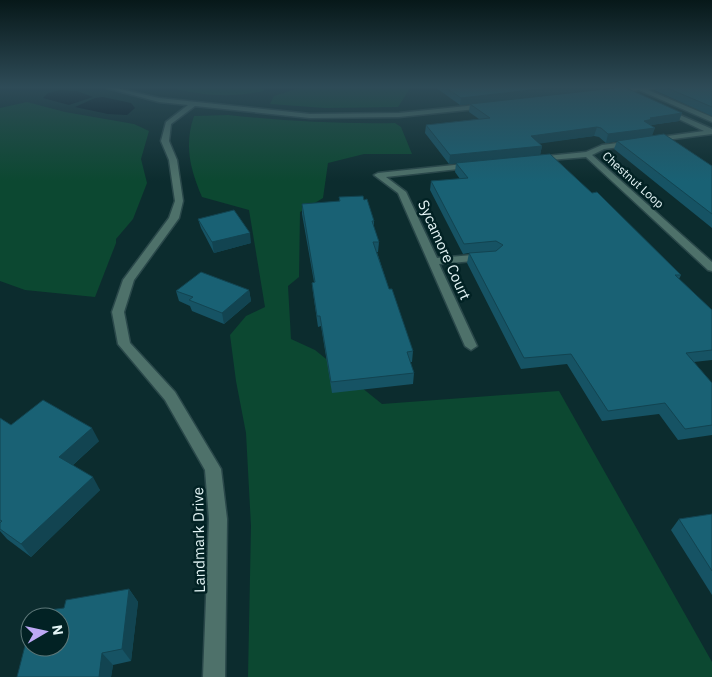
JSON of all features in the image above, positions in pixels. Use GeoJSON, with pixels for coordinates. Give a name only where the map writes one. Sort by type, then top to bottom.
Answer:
{"type":"FeatureCollection","features":[{"type":"Feature","properties":{"kind":"street","name":"Landmark Drive"},"geometry":{"type":"LineString","coordinates":[[173,119],[165,142],[173,160],[179,201],[174,218],[129,280],[118,312],[124,344],[170,396],[213,469],[218,519],[214,677]]}},
{"type":"Feature","properties":{"kind":"street"},"geometry":{"type":"LineString","coordinates":[[683,119],[712,132]]}},
{"type":"Feature","properties":{"kind":"street","name":"Chestnut Loop"},"geometry":{"type":"LineString","coordinates":[[712,132],[602,147],[588,154],[712,268]]}},
{"type":"Feature","properties":{"kind":"street"},"geometry":{"type":"LineString","coordinates":[[530,159],[588,154]]}},
{"type":"Feature","properties":{"kind":"street","name":"Sycamore Court"},"geometry":{"type":"LineString","coordinates":[[471,346],[402,192],[378,175],[483,164]]}},
{"type":"Feature","properties":{"kind":"street"},"geometry":{"type":"LineString","coordinates":[[433,261],[494,256]]}},
{"type":"Feature","properties":{"kind":"green space"},"geometry":{"type":"Polygon","coordinates":[[[0,119],[103,119],[134,124],[149,131],[141,159],[147,183],[133,219],[116,239],[95,297],[25,290],[0,281],[0,119]]]}},
{"type":"Feature","properties":{"kind":"green space"},"geometry":{"type":"Polygon","coordinates":[[[193,119],[266,119],[312,122],[395,123],[401,127],[412,154],[364,154],[328,163],[323,198],[300,212],[299,277],[288,286],[291,339],[315,350],[382,404],[559,391],[712,662],[712,677],[248,677],[251,526],[246,433],[230,335],[246,316],[265,307],[249,210],[202,197],[194,177],[190,157],[189,137],[193,119]]]}},
{"type":"Feature","properties":{"kind":"building"},"geometry":{"type":"Polygon","coordinates":[[[485,119],[652,119],[644,121],[655,128],[608,134],[597,127],[531,136],[542,146],[450,155],[426,125],[485,119]]]}},
{"type":"Feature","properties":{"kind":"building"},"geometry":{"type":"Polygon","coordinates":[[[664,134],[712,166],[712,214],[617,141],[664,134]]]}},
{"type":"Feature","properties":{"kind":"building"},"geometry":{"type":"Polygon","coordinates":[[[550,154],[592,193],[597,192],[681,275],[675,275],[712,310],[712,350],[686,353],[712,383],[712,425],[685,429],[665,403],[608,411],[571,354],[524,358],[469,253],[496,251],[503,245],[496,241],[464,244],[431,181],[468,178],[456,163],[550,154]]]}},
{"type":"Feature","properties":{"kind":"building"},"geometry":{"type":"Polygon","coordinates":[[[363,196],[364,200],[367,199],[379,242],[373,242],[389,289],[392,289],[413,351],[407,352],[414,373],[331,382],[320,316],[317,316],[312,283],[315,282],[302,204],[340,201],[339,197],[363,196]]]}},
{"type":"Feature","properties":{"kind":"building"},"geometry":{"type":"Polygon","coordinates":[[[234,210],[250,233],[212,242],[198,219],[234,210]]]}},
{"type":"Feature","properties":{"kind":"building"},"geometry":{"type":"Polygon","coordinates":[[[201,272],[249,290],[222,313],[189,300],[193,297],[176,291],[201,272]]]}},
{"type":"Feature","properties":{"kind":"building"},"geometry":{"type":"Polygon","coordinates":[[[43,400],[92,428],[59,457],[93,477],[21,544],[0,529],[2,521],[0,520],[0,418],[11,425],[43,400]]]}},
{"type":"Feature","properties":{"kind":"building"},"geometry":{"type":"Polygon","coordinates":[[[712,514],[712,571],[679,519],[712,514]]]}},
{"type":"Feature","properties":{"kind":"building"},"geometry":{"type":"Polygon","coordinates":[[[129,589],[122,649],[102,653],[99,677],[17,677],[22,657],[70,657],[70,607],[64,607],[66,600],[129,589]]]}}]}
